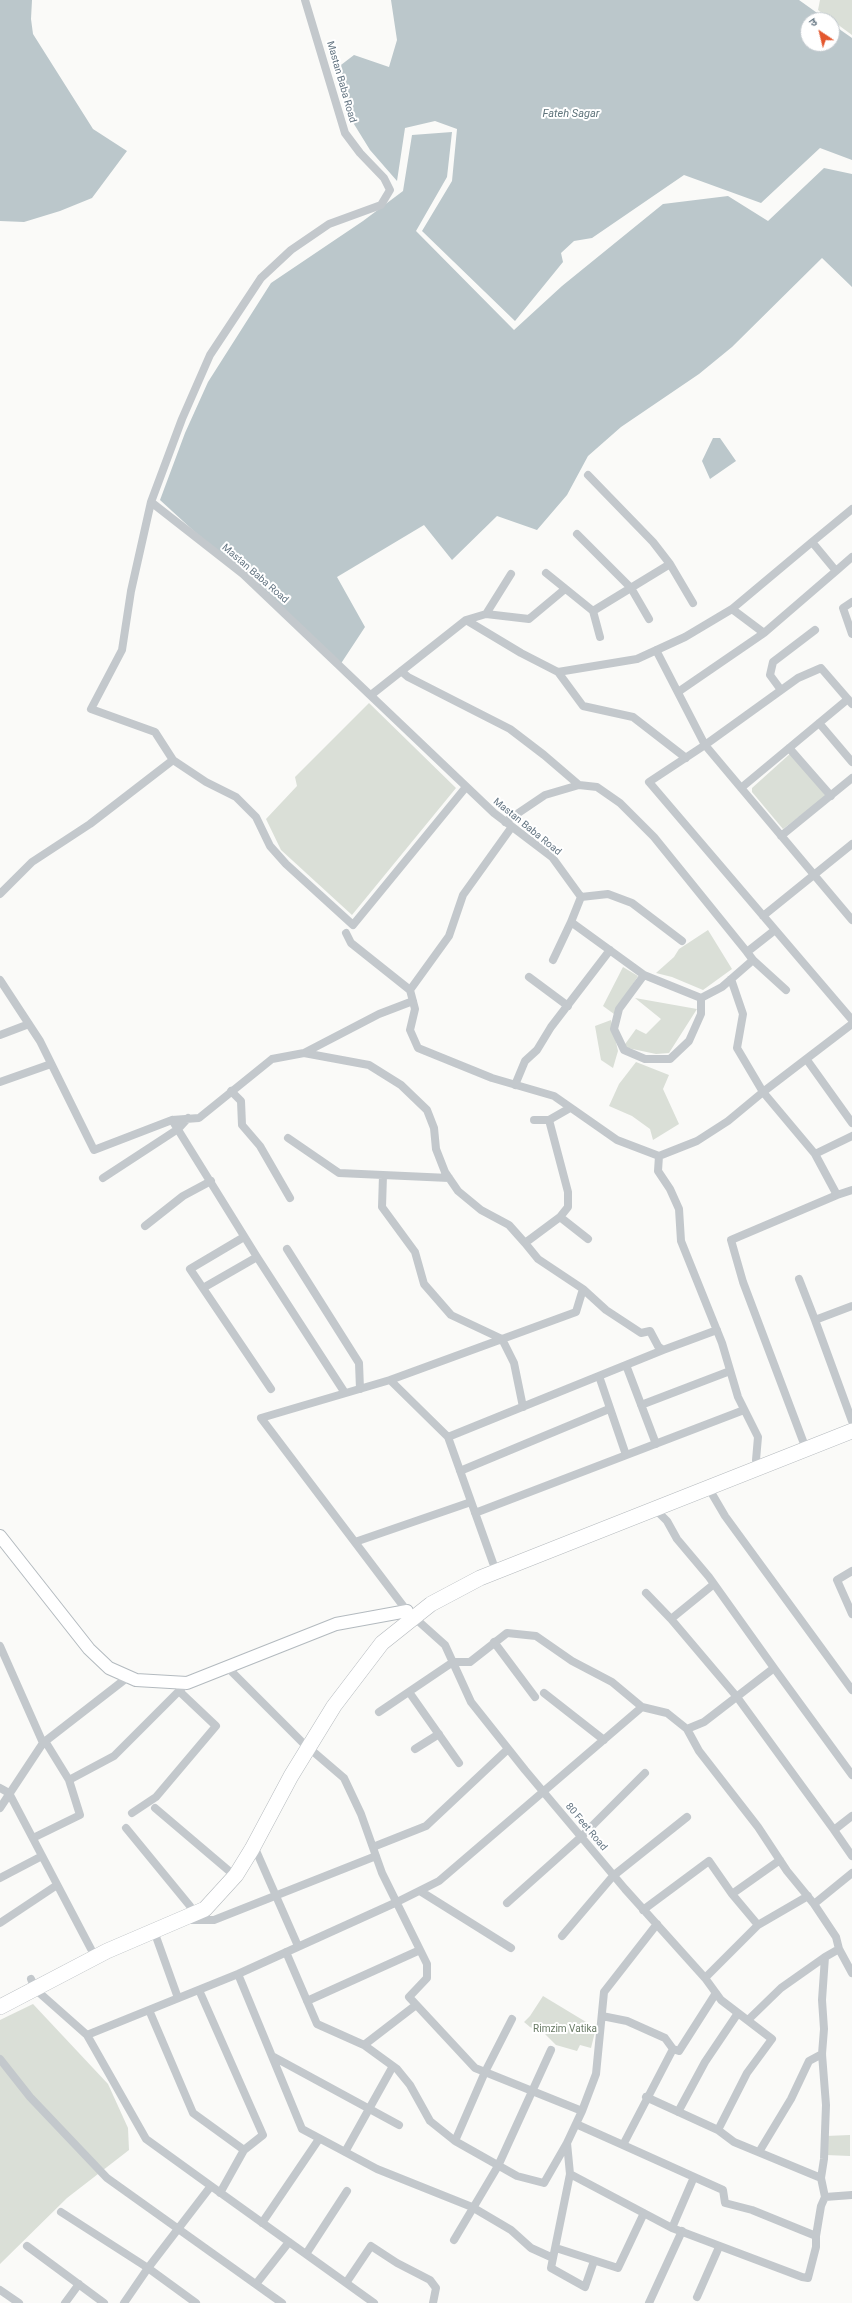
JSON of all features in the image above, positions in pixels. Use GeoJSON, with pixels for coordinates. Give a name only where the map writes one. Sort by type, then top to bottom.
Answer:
{"type":"FeatureCollection","features":[{"type":"Feature","properties":{"kind":"highway"},"geometry":{"type":"LineString","coordinates":[[410,1614],[480,1578],[708,1487],[803,1441],[851,1429]]}},
{"type":"Feature","properties":{"kind":"highway"},"geometry":{"type":"LineString","coordinates":[[0,2007],[33,1984],[91,1949],[199,1902],[228,1870],[306,1745],[334,1706],[382,1643],[426,1596],[493,1563],[851,1429]]}},
{"type":"Feature","properties":{"kind":"highway"},"geometry":{"type":"LineString","coordinates":[[0,1996],[33,1984],[205,1909],[236,1875],[254,1846],[306,1745]]}},
{"type":"Feature","properties":{"kind":"street","name":"Mastan Baba Road"},"geometry":{"type":"LineString","coordinates":[[308,1],[345,133],[360,153],[384,178],[390,190],[381,205],[329,224],[291,250],[261,278],[210,355],[182,419],[151,502],[243,574],[466,787],[508,825],[552,858],[581,897]]}},
{"type":"Feature","properties":{"kind":"street"},"geometry":{"type":"LineString","coordinates":[[588,475],[654,542],[670,564],[693,603]]}},
{"type":"Feature","properties":{"kind":"street"},"geometry":{"type":"LineString","coordinates":[[151,502],[131,591],[122,650],[91,709],[155,732],[173,760],[206,782],[236,797],[256,817],[270,846],[286,864],[353,925],[466,787]]}},
{"type":"Feature","properties":{"kind":"street"},"geometry":{"type":"LineString","coordinates":[[558,672],[637,659],[686,637],[732,609],[852,509]]}},
{"type":"Feature","properties":{"kind":"street"},"geometry":{"type":"LineString","coordinates":[[577,534],[631,588],[649,619]]}},
{"type":"Feature","properties":{"kind":"street"},"geometry":{"type":"LineString","coordinates":[[812,542],[836,571]]}},
{"type":"Feature","properties":{"kind":"street"},"geometry":{"type":"LineString","coordinates":[[678,692],[764,633],[852,557]]}},
{"type":"Feature","properties":{"kind":"street"},"geometry":{"type":"LineString","coordinates":[[593,611],[670,564]]}},
{"type":"Feature","properties":{"kind":"street"},"geometry":{"type":"LineString","coordinates":[[546,573],[593,611],[600,637]]}},
{"type":"Feature","properties":{"kind":"street"},"geometry":{"type":"LineString","coordinates":[[486,614],[511,574]]}},
{"type":"Feature","properties":{"kind":"street"},"geometry":{"type":"LineString","coordinates":[[371,695],[466,620],[486,614],[529,619],[565,589]]}},
{"type":"Feature","properties":{"kind":"street"},"geometry":{"type":"LineString","coordinates":[[852,602],[843,608],[852,634]]}},
{"type":"Feature","properties":{"kind":"street"},"geometry":{"type":"LineString","coordinates":[[732,609],[764,633]]}},
{"type":"Feature","properties":{"kind":"street"},"geometry":{"type":"LineString","coordinates":[[466,620],[521,653],[558,672],[583,706],[633,717],[686,758]]}},
{"type":"Feature","properties":{"kind":"street"},"geometry":{"type":"LineString","coordinates":[[781,690],[770,675],[773,662],[815,630]]}},
{"type":"Feature","properties":{"kind":"street"},"geometry":{"type":"LineString","coordinates":[[656,650],[706,745],[852,920]]}},
{"type":"Feature","properties":{"kind":"street"},"geometry":{"type":"LineString","coordinates":[[741,788],[819,723],[850,701],[821,668],[798,678],[706,745],[649,782],[852,1020]]}},
{"type":"Feature","properties":{"kind":"street"},"geometry":{"type":"LineString","coordinates":[[401,671],[408,677],[510,729],[544,755],[579,785]]}},
{"type":"Feature","properties":{"kind":"street"},"geometry":{"type":"LineString","coordinates":[[819,723],[852,762]]}},
{"type":"Feature","properties":{"kind":"street"},"geometry":{"type":"LineString","coordinates":[[789,748],[831,796]]}},
{"type":"Feature","properties":{"kind":"street"},"geometry":{"type":"LineString","coordinates":[[0,894],[32,862],[90,824],[173,760]]}},
{"type":"Feature","properties":{"kind":"street"},"geometry":{"type":"LineString","coordinates":[[781,836],[852,778]]}},
{"type":"Feature","properties":{"kind":"street"},"geometry":{"type":"LineString","coordinates":[[410,990],[449,936],[462,895],[508,825],[545,795],[579,785],[597,787],[620,803],[654,837],[753,960],[786,990]]}},
{"type":"Feature","properties":{"kind":"street"},"geometry":{"type":"LineString","coordinates":[[763,916],[852,844]]}},
{"type":"Feature","properties":{"kind":"street"},"geometry":{"type":"LineString","coordinates":[[553,960],[581,897],[608,894],[632,903],[682,941]]}},
{"type":"Feature","properties":{"kind":"street"},"geometry":{"type":"LineString","coordinates":[[571,922],[644,975],[701,998],[722,987],[753,960]]}},
{"type":"Feature","properties":{"kind":"street"},"geometry":{"type":"LineString","coordinates":[[747,952],[775,930]]}},
{"type":"Feature","properties":{"kind":"street"},"geometry":{"type":"LineString","coordinates":[[346,934],[351,943],[410,990],[415,1009],[410,1030],[418,1048],[492,1078],[554,1096],[617,1140],[659,1156],[697,1141],[728,1121],[763,1092],[807,1060],[852,1024]]}},
{"type":"Feature","properties":{"kind":"street"},"geometry":{"type":"LineString","coordinates":[[515,1085],[525,1061],[537,1050],[610,950]]}},
{"type":"Feature","properties":{"kind":"street"},"geometry":{"type":"LineString","coordinates":[[644,975],[619,1009],[614,1029],[624,1050],[645,1059],[670,1059],[689,1041],[701,1014],[701,998]]}},
{"type":"Feature","properties":{"kind":"street"},"geometry":{"type":"LineString","coordinates":[[529,977],[568,1006]]}},
{"type":"Feature","properties":{"kind":"street"},"geometry":{"type":"LineString","coordinates":[[731,979],[743,1014],[737,1048],[763,1092],[815,1154],[837,1195]]}},
{"type":"Feature","properties":{"kind":"street"},"geometry":{"type":"LineString","coordinates":[[1,984],[29,1024],[51,1064],[94,1150],[172,1120],[199,1118],[272,1059],[304,1053],[379,1014],[413,1001]]}},
{"type":"Feature","properties":{"kind":"street"},"geometry":{"type":"LineString","coordinates":[[0,1035],[29,1024]]}},
{"type":"Feature","properties":{"kind":"street"},"geometry":{"type":"LineString","coordinates":[[304,1053],[369,1065],[401,1085],[427,1110],[434,1128],[436,1148],[449,1178],[458,1192],[481,1210],[509,1225],[538,1259],[583,1289],[606,1310],[640,1333],[650,1331],[658,1346],[663,1350]]}},
{"type":"Feature","properties":{"kind":"street"},"geometry":{"type":"LineString","coordinates":[[807,1060],[852,1123]]}},
{"type":"Feature","properties":{"kind":"street"},"geometry":{"type":"LineString","coordinates":[[0,1082],[51,1064]]}},
{"type":"Feature","properties":{"kind":"street"},"geometry":{"type":"LineString","coordinates":[[231,1091],[242,1101],[242,1125],[260,1146],[290,1198]]}},
{"type":"Feature","properties":{"kind":"street"},"geometry":{"type":"LineString","coordinates":[[534,1120],[549,1120],[570,1108]]}},
{"type":"Feature","properties":{"kind":"street"},"geometry":{"type":"LineString","coordinates":[[103,1178],[178,1129],[188,1118]]}},
{"type":"Feature","properties":{"kind":"street"},"geometry":{"type":"LineString","coordinates":[[172,1120],[211,1181],[256,1257],[345,1393],[390,1380],[576,1312],[583,1289]]}},
{"type":"Feature","properties":{"kind":"street"},"geometry":{"type":"LineString","coordinates":[[525,1243],[560,1217],[568,1207],[568,1192],[549,1120]]}},
{"type":"Feature","properties":{"kind":"street"},"geometry":{"type":"LineString","coordinates":[[815,1154],[852,1136]]}},
{"type":"Feature","properties":{"kind":"street"},"geometry":{"type":"LineString","coordinates":[[288,1138],[339,1173],[449,1178]]}},
{"type":"Feature","properties":{"kind":"street"},"geometry":{"type":"LineString","coordinates":[[659,1156],[658,1171],[670,1189],[679,1209],[681,1241],[717,1330],[744,1410],[758,1437],[758,1464]]}},
{"type":"Feature","properties":{"kind":"street"},"geometry":{"type":"LineString","coordinates":[[383,1175],[382,1207],[414,1252],[424,1284],[451,1315],[502,1339],[514,1363],[523,1407]]}},
{"type":"Feature","properties":{"kind":"street"},"geometry":{"type":"LineString","coordinates":[[145,1226],[183,1196],[211,1181]]}},
{"type":"Feature","properties":{"kind":"street"},"geometry":{"type":"LineString","coordinates":[[803,1441],[743,1282],[731,1240],[852,1190]]}},
{"type":"Feature","properties":{"kind":"street"},"geometry":{"type":"LineString","coordinates":[[560,1217],[588,1239]]}},
{"type":"Feature","properties":{"kind":"street"},"geometry":{"type":"LineString","coordinates":[[244,1237],[190,1269],[271,1389]]}},
{"type":"Feature","properties":{"kind":"street"},"geometry":{"type":"LineString","coordinates":[[287,1249],[359,1363],[360,1389]]}},
{"type":"Feature","properties":{"kind":"street"},"geometry":{"type":"LineString","coordinates":[[203,1288],[256,1257]]}},
{"type":"Feature","properties":{"kind":"street"},"geometry":{"type":"LineString","coordinates":[[799,1279],[815,1320],[851,1429]]}},
{"type":"Feature","properties":{"kind":"street"},"geometry":{"type":"LineString","coordinates":[[815,1320],[852,1306]]}},
{"type":"Feature","properties":{"kind":"street"},"geometry":{"type":"LineString","coordinates":[[448,1437],[663,1350],[717,1330]]}},
{"type":"Feature","properties":{"kind":"street"},"geometry":{"type":"LineString","coordinates":[[626,1366],[656,1444]]}},
{"type":"Feature","properties":{"kind":"street"},"geometry":{"type":"LineString","coordinates":[[641,1405],[730,1371]]}},
{"type":"Feature","properties":{"kind":"street"},"geometry":{"type":"LineString","coordinates":[[598,1376],[626,1455]]}},
{"type":"Feature","properties":{"kind":"street"},"geometry":{"type":"LineString","coordinates":[[390,1380],[448,1437],[493,1563]]}},
{"type":"Feature","properties":{"kind":"street","name":"80 Feet Road"},"geometry":{"type":"LineString","coordinates":[[345,1393],[261,1418],[410,1614],[445,1645],[470,1702],[543,1792],[613,1876],[705,1978],[721,2000],[772,2039],[747,2073],[718,2130]]}},
{"type":"Feature","properties":{"kind":"street"},"geometry":{"type":"LineString","coordinates":[[460,1471],[609,1409]]}},
{"type":"Feature","properties":{"kind":"street"},"geometry":{"type":"LineString","coordinates":[[475,1513],[744,1410]]}},
{"type":"Feature","properties":{"kind":"street"},"geometry":{"type":"LineString","coordinates":[[708,1487],[725,1516],[784,1599],[852,1690]]}},
{"type":"Feature","properties":{"kind":"street"},"geometry":{"type":"LineString","coordinates":[[355,1542],[471,1502]]}},
{"type":"Feature","properties":{"kind":"street"},"geometry":{"type":"LineString","coordinates":[[654,1508],[667,1521],[677,1539],[714,1584],[852,1775]]}},
{"type":"Feature","properties":{"kind":"street"},"geometry":{"type":"LineString","coordinates":[[0,1536],[89,1649],[109,1668],[136,1680],[183,1687],[216,1726],[156,1797],[132,1813]]}},
{"type":"Feature","properties":{"kind":"street"},"geometry":{"type":"LineString","coordinates":[[852,1571],[837,1580],[852,1614]]}},
{"type":"Feature","properties":{"kind":"street"},"geometry":{"type":"LineString","coordinates":[[671,1619],[714,1584]]}},
{"type":"Feature","properties":{"kind":"street"},"geometry":{"type":"LineString","coordinates":[[646,1593],[671,1619],[737,1697],[852,1856]]}},
{"type":"Feature","properties":{"kind":"street"},"geometry":{"type":"LineString","coordinates":[[69,1780],[114,1756],[183,1687],[227,1667],[336,1624],[410,1614]]}},
{"type":"Feature","properties":{"kind":"street"},"geometry":{"type":"LineString","coordinates":[[379,1712],[453,1662],[470,1662],[507,1633],[536,1636],[572,1662],[612,1682],[642,1707],[667,1713],[687,1729],[699,1751],[758,1826],[780,1860],[814,1904],[836,1937],[839,1949],[852,1973]]}},
{"type":"Feature","properties":{"kind":"street"},"geometry":{"type":"LineString","coordinates":[[494,1642],[535,1697]]}},
{"type":"Feature","properties":{"kind":"street"},"geometry":{"type":"LineString","coordinates":[[0,1646],[44,1742],[69,1780],[80,1815],[32,1838]]}},
{"type":"Feature","properties":{"kind":"street"},"geometry":{"type":"LineString","coordinates":[[227,1667],[306,1745],[344,1778],[361,1814],[376,1856],[427,1964],[427,1978],[409,1997],[475,2068],[582,2112]]}},
{"type":"Feature","properties":{"kind":"street"},"geometry":{"type":"LineString","coordinates":[[687,1729],[704,1722],[774,1668]]}},
{"type":"Feature","properties":{"kind":"street"},"geometry":{"type":"LineString","coordinates":[[0,1808],[44,1742],[128,1677]]}},
{"type":"Feature","properties":{"kind":"street"},"geometry":{"type":"LineString","coordinates":[[409,1692],[459,1763]]}},
{"type":"Feature","properties":{"kind":"street"},"geometry":{"type":"LineString","coordinates":[[544,1693],[604,1740]]}},
{"type":"Feature","properties":{"kind":"street"},"geometry":{"type":"LineString","coordinates":[[88,2035],[238,1974],[397,1902],[439,1881],[642,1707]]}},
{"type":"Feature","properties":{"kind":"street"},"geometry":{"type":"LineString","coordinates":[[415,1749],[439,1734]]}},
{"type":"Feature","properties":{"kind":"street"},"geometry":{"type":"LineString","coordinates":[[373,1847],[426,1826],[508,1749]]}},
{"type":"Feature","properties":{"kind":"street"},"geometry":{"type":"LineString","coordinates":[[507,1903],[582,1837],[644,1773]]}},
{"type":"Feature","properties":{"kind":"street"},"geometry":{"type":"LineString","coordinates":[[0,1788],[9,1793],[91,1949]]}},
{"type":"Feature","properties":{"kind":"street"},"geometry":{"type":"LineString","coordinates":[[155,1808],[228,1870]]}},
{"type":"Feature","properties":{"kind":"street"},"geometry":{"type":"LineString","coordinates":[[834,1830],[852,1816]]}},
{"type":"Feature","properties":{"kind":"street"},"geometry":{"type":"LineString","coordinates":[[562,1936],[613,1876],[687,1817]]}},
{"type":"Feature","properties":{"kind":"street"},"geometry":{"type":"LineString","coordinates":[[126,1828],[190,1906]]}},
{"type":"Feature","properties":{"kind":"street"},"geometry":{"type":"LineString","coordinates":[[254,1846],[298,1946]]}},
{"type":"Feature","properties":{"kind":"street"},"geometry":{"type":"LineString","coordinates":[[0,1878],[42,1856]]}},
{"type":"Feature","properties":{"kind":"street"},"geometry":{"type":"LineString","coordinates":[[180,1920],[214,1920],[376,1856]]}},
{"type":"Feature","properties":{"kind":"street"},"geometry":{"type":"LineString","coordinates":[[732,1894],[780,1860]]}},
{"type":"Feature","properties":{"kind":"street"},"geometry":{"type":"LineString","coordinates":[[643,1910],[709,1861],[732,1894],[758,1925]]}},
{"type":"Feature","properties":{"kind":"street"},"geometry":{"type":"LineString","coordinates":[[814,1904],[852,1873]]}},
{"type":"Feature","properties":{"kind":"street"},"geometry":{"type":"LineString","coordinates":[[0,1923],[57,1885]]}},
{"type":"Feature","properties":{"kind":"street"},"geometry":{"type":"LineString","coordinates":[[420,1891],[511,1948]]}},
{"type":"Feature","properties":{"kind":"street"},"geometry":{"type":"LineString","coordinates":[[705,1978],[758,1925],[808,1896]]}},
{"type":"Feature","properties":{"kind":"street"},"geometry":{"type":"LineString","coordinates":[[286,1952],[317,2024],[364,2045],[393,2066],[410,2085],[430,2121],[454,2141],[517,2176],[544,2183],[567,2144],[582,2112],[596,2074],[604,1992],[657,1924]]}},
{"type":"Feature","properties":{"kind":"street"},"geometry":{"type":"LineString","coordinates":[[154,1931],[178,1998]]}},
{"type":"Feature","properties":{"kind":"street"},"geometry":{"type":"LineString","coordinates":[[748,2020],[782,1988],[839,1949]]}},
{"type":"Feature","properties":{"kind":"street"},"geometry":{"type":"LineString","coordinates":[[307,2001],[420,1950]]}},
{"type":"Feature","properties":{"kind":"street"},"geometry":{"type":"LineString","coordinates":[[570,2174],[672,2228],[719,2247],[808,2278],[816,2246],[816,2236],[824,2197],[821,2178],[824,2159],[826,2105],[822,2054],[824,2029],[822,2000],[826,1957]]}},
{"type":"Feature","properties":{"kind":"street"},"geometry":{"type":"LineString","coordinates":[[238,1974],[302,2129],[378,2169],[472,2208],[511,2230],[531,2248],[553,2258]]}},
{"type":"Feature","properties":{"kind":"street"},"geometry":{"type":"LineString","coordinates":[[33,1984],[88,2035],[146,2139],[374,2303]]}},
{"type":"Feature","properties":{"kind":"street"},"geometry":{"type":"LineString","coordinates":[[199,1990],[263,2135],[244,2150],[220,2193]]}},
{"type":"Feature","properties":{"kind":"street"},"geometry":{"type":"LineString","coordinates":[[602,2016],[627,2021],[665,2038],[672,2049],[679,2051],[716,1993]]}},
{"type":"Feature","properties":{"kind":"street"},"geometry":{"type":"LineString","coordinates":[[364,2045],[416,2005]]}},
{"type":"Feature","properties":{"kind":"street"},"geometry":{"type":"LineString","coordinates":[[149,2010],[193,2113],[244,2150]]}},
{"type":"Feature","properties":{"kind":"street"},"geometry":{"type":"LineString","coordinates":[[678,2112],[705,2062],[738,2013]]}},
{"type":"Feature","properties":{"kind":"street"},"geometry":{"type":"LineString","coordinates":[[454,2141],[485,2072],[512,2019]]}},
{"type":"Feature","properties":{"kind":"street"},"geometry":{"type":"LineString","coordinates":[[623,2145],[672,2049]]}},
{"type":"Feature","properties":{"kind":"street"},"geometry":{"type":"LineString","coordinates":[[454,2240],[498,2166],[551,2050]]}},
{"type":"Feature","properties":{"kind":"street"},"geometry":{"type":"LineString","coordinates":[[759,2152],[791,2099],[809,2061],[822,2054]]}},
{"type":"Feature","properties":{"kind":"street"},"geometry":{"type":"LineString","coordinates":[[272,2056],[399,2125]]}},
{"type":"Feature","properties":{"kind":"street"},"geometry":{"type":"LineString","coordinates":[[0,2059],[30,2097],[107,2178],[282,2303]]}},
{"type":"Feature","properties":{"kind":"street"},"geometry":{"type":"LineString","coordinates":[[345,2152],[393,2066]]}},
{"type":"Feature","properties":{"kind":"street"},"geometry":{"type":"LineString","coordinates":[[646,2098],[718,2130],[734,2142],[821,2178]]}},
{"type":"Feature","properties":{"kind":"street"},"geometry":{"type":"LineString","coordinates":[[576,2124],[723,2190],[725,2203],[752,2210],[816,2236]]}},
{"type":"Feature","properties":{"kind":"street"},"geometry":{"type":"LineString","coordinates":[[262,2223],[319,2139]]}},
{"type":"Feature","properties":{"kind":"street"},"geometry":{"type":"LineString","coordinates":[[567,2144],[570,2174],[551,2268],[585,2287],[594,2261]]}},
{"type":"Feature","properties":{"kind":"street"},"geometry":{"type":"LineString","coordinates":[[672,2228],[694,2178]]}},
{"type":"Feature","properties":{"kind":"street"},"geometry":{"type":"LineString","coordinates":[[124,2303],[148,2268],[210,2186]]}},
{"type":"Feature","properties":{"kind":"street"},"geometry":{"type":"LineString","coordinates":[[306,2254],[347,2192]]}},
{"type":"Feature","properties":{"kind":"street"},"geometry":{"type":"LineString","coordinates":[[824,2197],[852,2195]]}},
{"type":"Feature","properties":{"kind":"street"},"geometry":{"type":"LineString","coordinates":[[61,2212],[148,2268],[192,2302]]}},
{"type":"Feature","properties":{"kind":"street"},"geometry":{"type":"LineString","coordinates":[[556,2248],[618,2268],[644,2213]]}},
{"type":"Feature","properties":{"kind":"street"},"geometry":{"type":"LineString","coordinates":[[649,2303],[682,2231]]}},
{"type":"Feature","properties":{"kind":"street"},"geometry":{"type":"LineString","coordinates":[[256,2284],[289,2242]]}},
{"type":"Feature","properties":{"kind":"street"},"geometry":{"type":"LineString","coordinates":[[346,2283],[370,2243]]}},
{"type":"Feature","properties":{"kind":"street"},"geometry":{"type":"LineString","coordinates":[[27,2246],[104,2303]]}},
{"type":"Feature","properties":{"kind":"street"},"geometry":{"type":"LineString","coordinates":[[346,2283],[371,2246],[396,2263],[430,2280],[436,2288],[433,2303]]}},
{"type":"Feature","properties":{"kind":"street"},"geometry":{"type":"LineString","coordinates":[[697,2297],[719,2247]]}},
{"type":"Feature","properties":{"kind":"street"},"geometry":{"type":"LineString","coordinates":[[65,2303],[79,2284]]}},
{"type":"Feature","properties":{"kind":"street"},"geometry":{"type":"LineString","coordinates":[[0,2290],[19,2303]]}},
{"type":"Feature","properties":{"kind":"green space"},"geometry":{"type":"Polygon","coordinates":[[[820,0],[852,0],[852,35],[840,26],[840,12],[821,12],[818,10],[820,0]]]}},
{"type":"Feature","properties":{"kind":"green space"},"geometry":{"type":"Polygon","coordinates":[[[369,703],[456,788],[352,915],[281,850],[266,819],[297,786],[295,777],[369,703]]]}},
{"type":"Feature","properties":{"kind":"green space"},"geometry":{"type":"Polygon","coordinates":[[[792,752],[826,796],[783,829],[752,792],[752,788],[792,752]]]}},
{"type":"Feature","properties":{"kind":"green space"},"geometry":{"type":"Polygon","coordinates":[[[708,930],[732,969],[703,990],[672,977],[656,973],[674,957],[679,949],[708,930]]]}},
{"type":"Feature","properties":{"kind":"green space"},"geometry":{"type":"Polygon","coordinates":[[[623,967],[638,976],[614,1014],[603,1006],[623,967]]]}},
{"type":"Feature","properties":{"kind":"green space"},"geometry":{"type":"Polygon","coordinates":[[[635,998],[697,1009],[669,1053],[656,1054],[623,1047],[636,1029],[646,1034],[661,1019],[635,998]]]}},
{"type":"Feature","properties":{"kind":"green space"},"geometry":{"type":"Polygon","coordinates":[[[611,1020],[618,1051],[613,1068],[601,1060],[595,1026],[611,1020]]]}},
{"type":"Feature","properties":{"kind":"green space"},"geometry":{"type":"Polygon","coordinates":[[[636,1062],[669,1075],[663,1089],[679,1124],[653,1140],[650,1129],[632,1116],[609,1106],[619,1084],[636,1062]]]}},
{"type":"Feature","properties":{"kind":"green space","name":"Rimzim Vatika"},"geometry":{"type":"Polygon","coordinates":[[[543,1996],[596,2028],[591,2048],[580,2045],[577,2051],[556,2045],[545,2034],[530,2027],[524,2022],[530,2016],[543,1996]]]}},
{"type":"Feature","properties":{"kind":"green space"},"geometry":{"type":"Polygon","coordinates":[[[33,2004],[108,2084],[128,2128],[129,2150],[67,2198],[0,2264],[0,2020],[33,2004]]]}},
{"type":"Feature","properties":{"kind":"green space"},"geometry":{"type":"Polygon","coordinates":[[[850,2135],[850,2156],[826,2155],[826,2136],[850,2135]]]}},
{"type":"Feature","properties":{"kind":"water"},"geometry":{"type":"Polygon","coordinates":[[[0,0],[32,0],[31,19],[33,34],[93,129],[127,151],[92,198],[60,211],[24,222],[0,221],[0,0]]]}},
{"type":"Feature","properties":{"kind":"water","name":"Fateh Sagar"},"geometry":{"type":"Polygon","coordinates":[[[391,0],[799,0],[816,12],[800,12],[800,52],[840,52],[840,30],[852,38],[852,160],[820,148],[761,203],[684,175],[592,238],[574,241],[561,253],[563,262],[515,321],[422,231],[452,181],[457,129],[435,121],[405,128],[397,181],[370,150],[349,116],[337,68],[354,55],[389,67],[397,40],[391,0]]]}},
{"type":"Feature","properties":{"kind":"water"},"geometry":{"type":"Polygon","coordinates":[[[452,132],[447,177],[416,231],[514,330],[562,286],[663,204],[728,196],[768,221],[824,168],[852,174],[852,287],[822,258],[732,347],[699,374],[621,427],[588,456],[567,495],[537,530],[497,516],[452,560],[424,525],[337,577],[365,627],[340,665],[160,500],[185,433],[208,382],[271,283],[363,221],[403,191],[412,135],[452,132]]]}},
{"type":"Feature","properties":{"kind":"water"},"geometry":{"type":"Polygon","coordinates":[[[713,438],[720,438],[736,461],[710,479],[702,461],[713,438]]]}}]}
